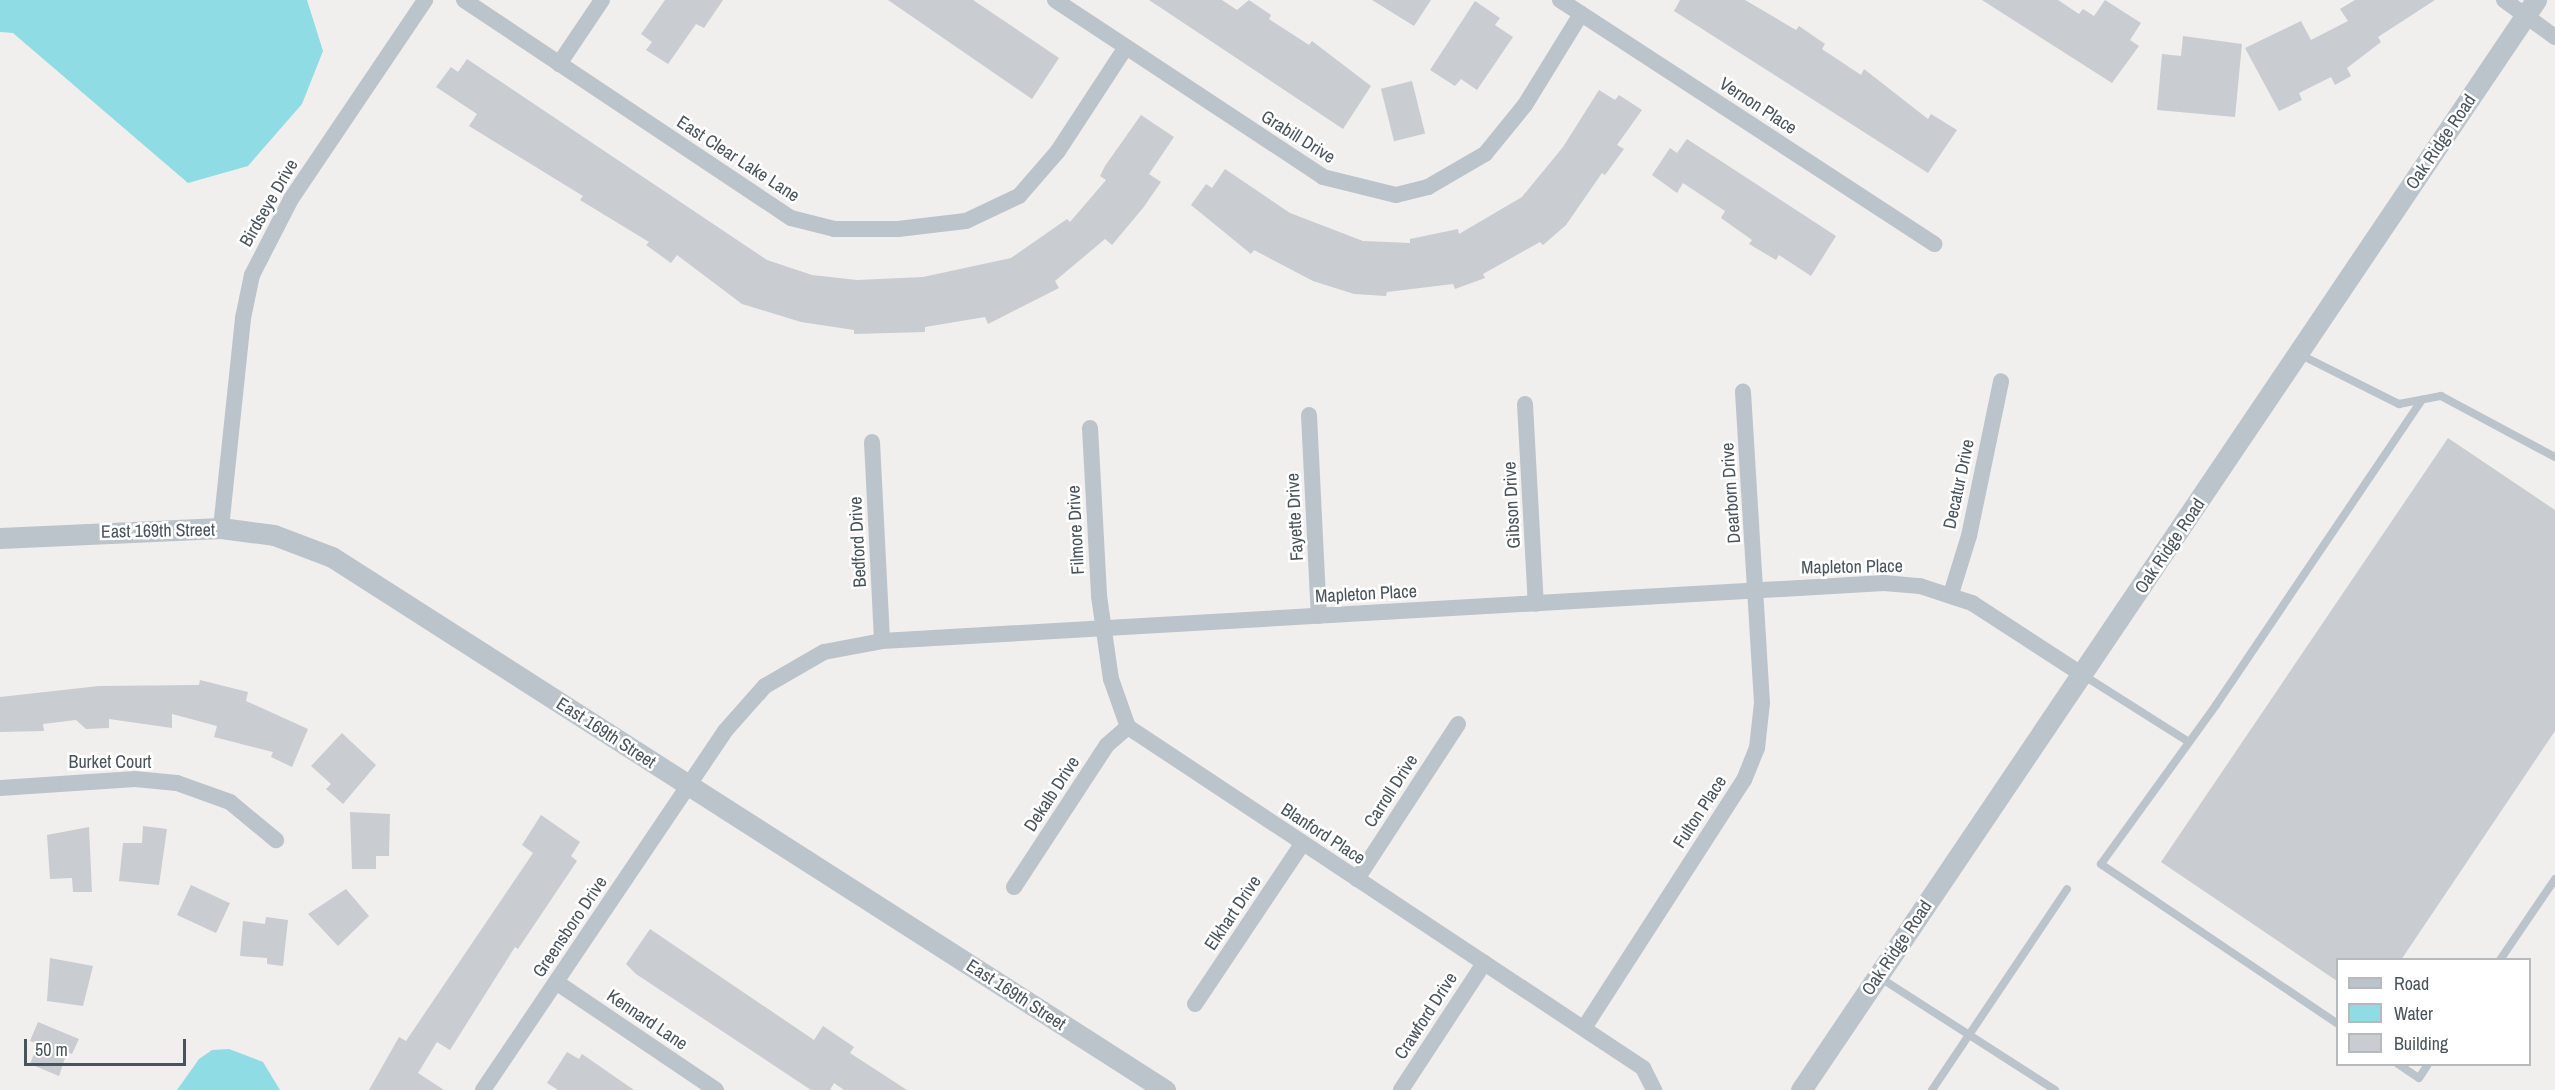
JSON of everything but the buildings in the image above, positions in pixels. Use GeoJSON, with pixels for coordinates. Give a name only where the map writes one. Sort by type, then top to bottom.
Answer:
{"type":"FeatureCollection","features":[{"type":"Feature","properties":{"kind":"street","name":"Birdseye Drive"},"geometry":{"type":"LineString","coordinates":[[221,528],[243,318],[252,275],[291,199],[425,0]]}},
{"type":"Feature","properties":{"kind":"street","name":"East Clear Lake Lane"},"geometry":{"type":"LineString","coordinates":[[464,0],[790,218],[834,229],[898,229],[966,221],[1019,196],[1058,151],[1126,47]]}},
{"type":"Feature","properties":{"kind":"street"},"geometry":{"type":"LineString","coordinates":[[559,64],[602,0]]}},
{"type":"Feature","properties":{"kind":"street","name":"Grabill Drive"},"geometry":{"type":"LineString","coordinates":[[1055,0],[1323,177],[1396,195],[1428,187],[1485,154],[1525,105],[1581,14]]}},
{"type":"Feature","properties":{"kind":"street","name":"Vernon Place"},"geometry":{"type":"LineString","coordinates":[[1560,0],[1934,244]]}},
{"type":"Feature","properties":{"kind":"street"},"geometry":{"type":"LineString","coordinates":[[2504,0],[2531,8],[2555,37]]}},
{"type":"Feature","properties":{"kind":"street","name":"Oak Ridge Road"},"geometry":{"type":"LineString","coordinates":[[1801,1090],[2531,8]]}},
{"type":"Feature","properties":{"kind":"street","name":"Decatur Drive"},"geometry":{"type":"LineString","coordinates":[[1951,594],[1969,536],[2001,381]]}},
{"type":"Feature","properties":{"kind":"street","name":"Dearborn Drive"},"geometry":{"type":"LineString","coordinates":[[1743,392],[1755,591]]}},
{"type":"Feature","properties":{"kind":"street","name":"Gibson Drive"},"geometry":{"type":"LineString","coordinates":[[1525,404],[1536,604]]}},
{"type":"Feature","properties":{"kind":"street","name":"Fayette Drive"},"geometry":{"type":"LineString","coordinates":[[1309,416],[1318,616]]}},
{"type":"Feature","properties":{"kind":"street","name":"Filmore Drive"},"geometry":{"type":"LineString","coordinates":[[1090,428],[1104,629]]}},
{"type":"Feature","properties":{"kind":"street","name":"Bedford Drive"},"geometry":{"type":"LineString","coordinates":[[872,442],[882,641]]}},
{"type":"Feature","properties":{"kind":"street","name":"East 169th Street"},"geometry":{"type":"LineString","coordinates":[[0,538],[221,528],[274,535],[332,557],[1165,1090]]}},
{"type":"Feature","properties":{"kind":"street","name":"Mapleton Place"},"geometry":{"type":"LineString","coordinates":[[688,786],[724,731],[765,686],[824,652],[882,641],[1884,583],[1951,594],[1972,603],[2083,675]]}},
{"type":"Feature","properties":{"kind":"street","name":"Fulton Place"},"geometry":{"type":"LineString","coordinates":[[1584,1028],[1751,767],[1762,703],[1755,591]]}},
{"type":"Feature","properties":{"kind":"street"},"geometry":{"type":"LineString","coordinates":[[1104,629],[1118,710],[1128,727]]}},
{"type":"Feature","properties":{"kind":"street","name":"Carroll Drive"},"geometry":{"type":"LineString","coordinates":[[1357,879],[1458,724]]}},
{"type":"Feature","properties":{"kind":"street","name":"Blanford Place"},"geometry":{"type":"LineString","coordinates":[[1128,727],[1643,1068],[1654,1090]]}},
{"type":"Feature","properties":{"kind":"street","name":"Dekalb Drive"},"geometry":{"type":"LineString","coordinates":[[1014,887],[1107,745],[1128,727]]}},
{"type":"Feature","properties":{"kind":"street","name":"Burket Court"},"geometry":{"type":"LineString","coordinates":[[0,788],[135,779],[177,783],[230,802],[276,840]]}},
{"type":"Feature","properties":{"kind":"street","name":"Greensboro Drive"},"geometry":{"type":"LineString","coordinates":[[483,1090],[688,786]]}},
{"type":"Feature","properties":{"kind":"street","name":"Elkhart Drive"},"geometry":{"type":"LineString","coordinates":[[1195,1004],[1302,844]]}},
{"type":"Feature","properties":{"kind":"street","name":"Crawford Drive"},"geometry":{"type":"LineString","coordinates":[[1401,1090],[1484,963]]}},
{"type":"Feature","properties":{"kind":"street","name":"Kennard Lane"},"geometry":{"type":"LineString","coordinates":[[556,982],[716,1090]]}},
{"type":"Feature","properties":{"kind":"lane"},"geometry":{"type":"LineString","coordinates":[[2299,354],[2398,405],[2441,396],[2555,457]]}},
{"type":"Feature","properties":{"kind":"lane"},"geometry":{"type":"LineString","coordinates":[[2336,1023],[2101,864],[2189,742],[2422,400]]}},
{"type":"Feature","properties":{"kind":"lane"},"geometry":{"type":"LineString","coordinates":[[2083,675],[2189,742]]}},
{"type":"Feature","properties":{"kind":"lane"},"geometry":{"type":"LineString","coordinates":[[2501,958],[2555,879]]}},
{"type":"Feature","properties":{"kind":"lane"},"geometry":{"type":"LineString","coordinates":[[1932,1090],[2067,890]]}},
{"type":"Feature","properties":{"kind":"lane"},"geometry":{"type":"LineString","coordinates":[[1878,977],[1967,1037],[2055,1090]]}},
{"type":"Feature","properties":{"kind":"lane"},"geometry":{"type":"LineString","coordinates":[[2400,1066],[2419,1078],[2427,1066]]}},
{"type":"Feature","properties":{"kind":"water"},"geometry":{"type":"Polygon","coordinates":[[[0,0],[307,0],[323,51],[302,104],[248,166],[188,183],[13,33],[0,32],[0,0]]]}},
{"type":"Feature","properties":{"kind":"water"},"geometry":{"type":"Polygon","coordinates":[[[229,1049],[263,1062],[280,1090],[177,1090],[199,1059],[212,1050],[229,1049]]]}}]}
